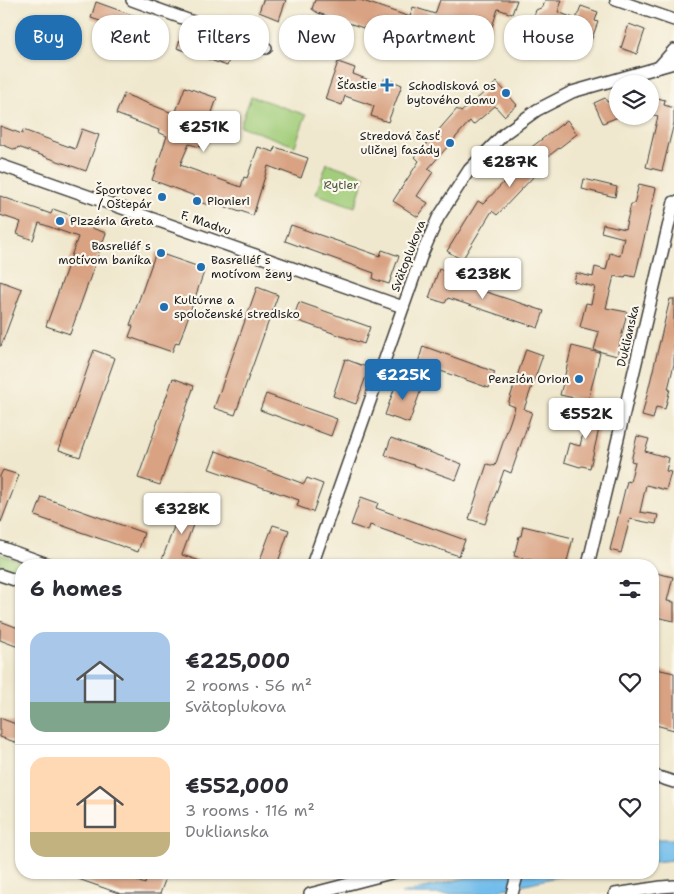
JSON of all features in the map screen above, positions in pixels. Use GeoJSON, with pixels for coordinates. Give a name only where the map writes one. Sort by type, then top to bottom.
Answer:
{"type":"FeatureCollection","features":[{"type":"Feature","properties":{"kind":"street"},"geometry":{"type":"LineString","coordinates":[[132,0],[179,17]]}},
{"type":"Feature","properties":{"kind":"street"},"geometry":{"type":"LineString","coordinates":[[616,0],[674,20]]}},
{"type":"Feature","properties":{"kind":"street"},"geometry":{"type":"LineString","coordinates":[[658,68],[674,50]]}},
{"type":"Feature","properties":{"kind":"street","name":"Svätoplukova"},"geometry":{"type":"LineString","coordinates":[[314,559],[422,254],[438,218],[469,170],[505,133],[537,110],[572,92],[674,63]]}},
{"type":"Feature","properties":{"kind":"street","name":"F. Madvu"},"geometry":{"type":"LineString","coordinates":[[0,165],[403,307]]}},
{"type":"Feature","properties":{"kind":"street","name":"Duklianska"},"geometry":{"type":"LineString","coordinates":[[589,559],[674,202]]}},
{"type":"Feature","properties":{"kind":"street"},"geometry":{"type":"LineString","coordinates":[[0,547],[33,559]]}},
{"type":"Feature","properties":{"kind":"street"},"geometry":{"type":"LineString","coordinates":[[0,575],[15,580]]}},
{"type":"Feature","properties":{"kind":"street"},"geometry":{"type":"LineString","coordinates":[[659,779],[674,784]]}},
{"type":"Feature","properties":{"kind":"street"},"geometry":{"type":"LineString","coordinates":[[659,783],[674,784]]}},
{"type":"Feature","properties":{"kind":"street"},"geometry":{"type":"LineString","coordinates":[[310,894],[368,879]]}},
{"type":"Feature","properties":{"kind":"street"},"geometry":{"type":"LineString","coordinates":[[512,894],[516,879]]}},
{"type":"Feature","properties":{"kind":"street"},"geometry":{"type":"LineString","coordinates":[[614,894],[661,886],[674,886]]}},
{"type":"Feature","properties":{"kind":"green space"},"geometry":{"type":"Polygon","coordinates":[[[251,96],[306,115],[295,146],[240,126],[251,96]]]}},
{"type":"Feature","properties":{"kind":"green space","name":"Rytier"},"geometry":{"type":"Polygon","coordinates":[[[327,163],[365,176],[355,207],[316,194],[327,163]]]}},
{"type":"Feature","properties":{"kind":"green space"},"geometry":{"type":"Polygon","coordinates":[[[0,554],[15,559],[15,574],[0,568],[0,554]]]}},
{"type":"Feature","properties":{"kind":"water"},"geometry":{"type":"Polygon","coordinates":[[[659,839],[674,839],[674,860],[659,861],[659,839]]]}},
{"type":"Feature","properties":{"kind":"water"},"geometry":{"type":"Polygon","coordinates":[[[460,879],[548,879],[482,894],[401,894],[460,879]]]}},
{"type":"Feature","properties":{"kind":"building"},"geometry":{"type":"Polygon","coordinates":[[[263,0],[286,0],[281,15],[279,15],[279,20],[259,12],[263,0]]]}},
{"type":"Feature","properties":{"kind":"building"},"geometry":{"type":"Polygon","coordinates":[[[315,0],[360,0],[404,15],[364,15],[364,28],[354,25],[354,15],[324,15],[312,9],[315,0]]]}},
{"type":"Feature","properties":{"kind":"building"},"geometry":{"type":"Polygon","coordinates":[[[440,0],[517,0],[512,14],[498,9],[494,21],[494,15],[411,15],[413,7],[435,14],[440,0]]]}},
{"type":"Feature","properties":{"kind":"building"},"geometry":{"type":"Polygon","coordinates":[[[545,0],[562,0],[558,12],[566,15],[534,15],[536,10],[543,7],[545,0]]]}},
{"type":"Feature","properties":{"kind":"building"},"geometry":{"type":"Polygon","coordinates":[[[96,2],[132,15],[92,15],[91,18],[96,2]]]}},
{"type":"Feature","properties":{"kind":"building"},"geometry":{"type":"Polygon","coordinates":[[[581,6],[598,12],[595,21],[598,22],[593,35],[593,15],[578,15],[581,6]]]}},
{"type":"Feature","properties":{"kind":"building"},"geometry":{"type":"Polygon","coordinates":[[[629,24],[645,30],[637,54],[621,48],[629,24]]]}},
{"type":"Feature","properties":{"kind":"building"},"geometry":{"type":"Polygon","coordinates":[[[210,60],[229,60],[227,66],[210,60]]]}},
{"type":"Feature","properties":{"kind":"building"},"geometry":{"type":"Polygon","coordinates":[[[338,62],[355,68],[353,74],[382,85],[385,78],[402,85],[388,122],[371,116],[374,106],[345,96],[342,105],[325,99],[338,62]]]}},
{"type":"Feature","properties":{"kind":"building"},"geometry":{"type":"Polygon","coordinates":[[[497,82],[517,105],[504,116],[495,106],[473,125],[470,121],[428,169],[433,172],[417,196],[428,203],[418,217],[393,201],[419,161],[415,157],[457,109],[461,112],[497,82]]]}},
{"type":"Feature","properties":{"kind":"building"},"geometry":{"type":"Polygon","coordinates":[[[185,87],[217,98],[200,147],[189,144],[180,165],[241,187],[244,177],[247,178],[258,147],[274,152],[275,147],[308,158],[301,178],[268,166],[253,216],[209,201],[208,205],[194,200],[195,196],[152,180],[167,136],[158,132],[159,130],[116,114],[124,94],[175,114],[185,87]]]}},
{"type":"Feature","properties":{"kind":"building"},"geometry":{"type":"Polygon","coordinates":[[[605,98],[607,102],[609,101],[609,121],[603,123],[594,103],[605,98]]]}},
{"type":"Feature","properties":{"kind":"building"},"geometry":{"type":"Polygon","coordinates":[[[659,98],[665,100],[664,105],[674,108],[674,123],[662,171],[646,167],[656,125],[659,125],[659,98]]]}},
{"type":"Feature","properties":{"kind":"building"},"geometry":{"type":"Polygon","coordinates":[[[567,120],[577,134],[532,169],[537,173],[497,215],[492,211],[462,260],[447,251],[478,201],[483,204],[524,161],[520,156],[567,120]]]}},
{"type":"Feature","properties":{"kind":"building"},"geometry":{"type":"Polygon","coordinates":[[[0,126],[22,134],[23,130],[75,149],[82,129],[99,135],[86,171],[18,147],[16,150],[0,144],[0,126]]]}},
{"type":"Feature","properties":{"kind":"building"},"geometry":{"type":"Polygon","coordinates":[[[584,179],[617,187],[615,197],[582,189],[584,179]]]}},
{"type":"Feature","properties":{"kind":"building"},"geometry":{"type":"Polygon","coordinates":[[[639,184],[656,188],[635,277],[626,275],[625,278],[614,276],[606,308],[627,312],[617,356],[594,350],[599,332],[580,327],[586,303],[591,304],[595,287],[574,282],[576,273],[593,277],[595,267],[606,270],[610,253],[620,256],[624,238],[601,232],[603,224],[625,229],[631,204],[634,204],[639,184]]]}},
{"type":"Feature","properties":{"kind":"building"},"geometry":{"type":"Polygon","coordinates":[[[0,196],[51,214],[53,209],[73,216],[72,221],[106,233],[70,334],[46,326],[78,237],[39,223],[33,240],[17,234],[21,222],[0,215],[0,196]]]}},
{"type":"Feature","properties":{"kind":"building"},"geometry":{"type":"Polygon","coordinates":[[[291,225],[380,256],[382,250],[399,256],[389,284],[373,279],[374,273],[285,241],[291,225]]]}},
{"type":"Feature","properties":{"kind":"building","name":"Kultúrne a spoločenské stredisko"},"geometry":{"type":"Polygon","coordinates":[[[156,252],[205,269],[179,343],[176,342],[172,352],[129,337],[133,326],[130,325],[156,252]]]}},
{"type":"Feature","properties":{"kind":"building"},"geometry":{"type":"Polygon","coordinates":[[[439,269],[456,275],[453,281],[544,311],[538,328],[448,298],[445,303],[429,298],[439,269]]]}},
{"type":"Feature","properties":{"kind":"building"},"geometry":{"type":"Polygon","coordinates":[[[0,281],[22,289],[1,346],[0,346],[0,281]]]}},
{"type":"Feature","properties":{"kind":"building"},"geometry":{"type":"Polygon","coordinates":[[[257,287],[278,295],[235,415],[214,408],[257,287]]]}},
{"type":"Feature","properties":{"kind":"building"},"geometry":{"type":"Polygon","coordinates":[[[670,299],[674,299],[674,364],[665,409],[656,407],[653,419],[642,416],[670,299]]]}},
{"type":"Feature","properties":{"kind":"building"},"geometry":{"type":"Polygon","coordinates":[[[299,302],[370,327],[364,344],[293,319],[299,302]]]}},
{"type":"Feature","properties":{"kind":"building"},"geometry":{"type":"Polygon","coordinates":[[[423,346],[495,372],[489,388],[418,363],[423,346]]]}},
{"type":"Feature","properties":{"kind":"building","name":"Penzión Orion"},"geometry":{"type":"Polygon","coordinates":[[[572,346],[600,353],[588,401],[560,395],[572,346]]]}},
{"type":"Feature","properties":{"kind":"building"},"geometry":{"type":"Polygon","coordinates":[[[526,349],[543,355],[524,409],[532,412],[511,473],[504,470],[485,524],[469,519],[487,464],[495,466],[515,407],[508,404],[526,349]]]}},
{"type":"Feature","properties":{"kind":"building"},"geometry":{"type":"Polygon","coordinates":[[[94,350],[115,358],[80,457],[59,450],[94,350]]]}},
{"type":"Feature","properties":{"kind":"building"},"geometry":{"type":"Polygon","coordinates":[[[345,359],[369,368],[356,404],[333,396],[345,359]]]}},
{"type":"Feature","properties":{"kind":"building"},"geometry":{"type":"Polygon","coordinates":[[[173,378],[194,386],[160,485],[138,478],[173,378]]]}},
{"type":"Feature","properties":{"kind":"building"},"geometry":{"type":"Polygon","coordinates":[[[398,378],[422,387],[409,423],[385,415],[398,378]]]}},
{"type":"Feature","properties":{"kind":"building"},"geometry":{"type":"Polygon","coordinates":[[[266,394],[337,419],[331,436],[260,410],[266,394]]]}},
{"type":"Feature","properties":{"kind":"building"},"geometry":{"type":"Polygon","coordinates":[[[585,407],[603,411],[590,468],[564,462],[569,443],[580,446],[586,420],[582,419],[585,407]]]}},
{"type":"Feature","properties":{"kind":"building"},"geometry":{"type":"Polygon","coordinates":[[[637,436],[649,439],[645,451],[669,458],[666,471],[671,472],[666,490],[646,485],[640,512],[658,515],[656,524],[630,519],[621,553],[610,550],[627,481],[630,482],[635,462],[631,461],[637,436]]]}},
{"type":"Feature","properties":{"kind":"building"},"geometry":{"type":"Polygon","coordinates":[[[391,438],[462,464],[456,480],[385,455],[391,438]]]}},
{"type":"Feature","properties":{"kind":"building"},"geometry":{"type":"Polygon","coordinates":[[[216,451],[304,484],[307,478],[323,484],[313,512],[297,506],[299,500],[209,469],[216,451]]]}},
{"type":"Feature","properties":{"kind":"building"},"geometry":{"type":"Polygon","coordinates":[[[3,470],[19,475],[0,522],[0,476],[3,470]]]}},
{"type":"Feature","properties":{"kind":"building"},"geometry":{"type":"Polygon","coordinates":[[[186,494],[202,500],[182,555],[194,559],[162,559],[186,494]]]}},
{"type":"Feature","properties":{"kind":"building"},"geometry":{"type":"Polygon","coordinates":[[[42,497],[144,533],[138,552],[35,516],[42,497]]]}},
{"type":"Feature","properties":{"kind":"building"},"geometry":{"type":"Polygon","coordinates":[[[361,497],[378,503],[376,508],[465,540],[459,556],[370,525],[368,531],[351,525],[361,497]]]}},
{"type":"Feature","properties":{"kind":"building"},"geometry":{"type":"Polygon","coordinates":[[[273,525],[289,530],[279,559],[260,559],[273,525]]]}},
{"type":"Feature","properties":{"kind":"building"},"geometry":{"type":"Polygon","coordinates":[[[523,526],[573,538],[568,559],[527,559],[514,556],[519,536],[521,536],[523,526]]]}},
{"type":"Feature","properties":{"kind":"building"},"geometry":{"type":"Polygon","coordinates":[[[659,574],[673,577],[667,601],[674,602],[674,621],[659,618],[659,574]]]}},
{"type":"Feature","properties":{"kind":"building"},"geometry":{"type":"Polygon","coordinates":[[[0,621],[15,627],[15,646],[0,640],[0,621]]]}},
{"type":"Feature","properties":{"kind":"building"},"geometry":{"type":"Polygon","coordinates":[[[659,670],[674,673],[674,730],[659,726],[659,670]]]}},
{"type":"Feature","properties":{"kind":"building"},"geometry":{"type":"Polygon","coordinates":[[[0,718],[15,724],[15,742],[0,737],[0,718]]]}},
{"type":"Feature","properties":{"kind":"building"},"geometry":{"type":"Polygon","coordinates":[[[78,879],[132,879],[145,884],[147,879],[165,879],[160,894],[121,894],[78,879]]]}},
{"type":"Feature","properties":{"kind":"place","name":"Šťastie"},"geometry":{"type":"Point","coordinates":[387,85]}},
{"type":"Feature","properties":{"kind":"place","name":"Schodisková os bytového domu"},"geometry":{"type":"Point","coordinates":[506,93]}},
{"type":"Feature","properties":{"kind":"place","name":"Stredová časť uličnej fasády"},"geometry":{"type":"Point","coordinates":[450,143]}},
{"type":"Feature","properties":{"kind":"place","name":"Športovec / Oštepár"},"geometry":{"type":"Point","coordinates":[162,197]}},
{"type":"Feature","properties":{"kind":"place","name":"Pionieri"},"geometry":{"type":"Point","coordinates":[197,201]}},
{"type":"Feature","properties":{"kind":"place","name":"Pizzéria Greta"},"geometry":{"type":"Point","coordinates":[60,221]}},
{"type":"Feature","properties":{"kind":"place","name":"Basreliéf s motívom baníka"},"geometry":{"type":"Point","coordinates":[161,253]}},
{"type":"Feature","properties":{"kind":"place","name":"Basreliéf s motívom ženy"},"geometry":{"type":"Point","coordinates":[201,267]}},
{"type":"Feature","properties":{"kind":"place","name":"Kultúrne a spoločenské stredisko"},"geometry":{"type":"Point","coordinates":[164,307]}},
{"type":"Feature","properties":{"kind":"place","name":"Penzión Orion"},"geometry":{"type":"Point","coordinates":[579,379]}}]}
